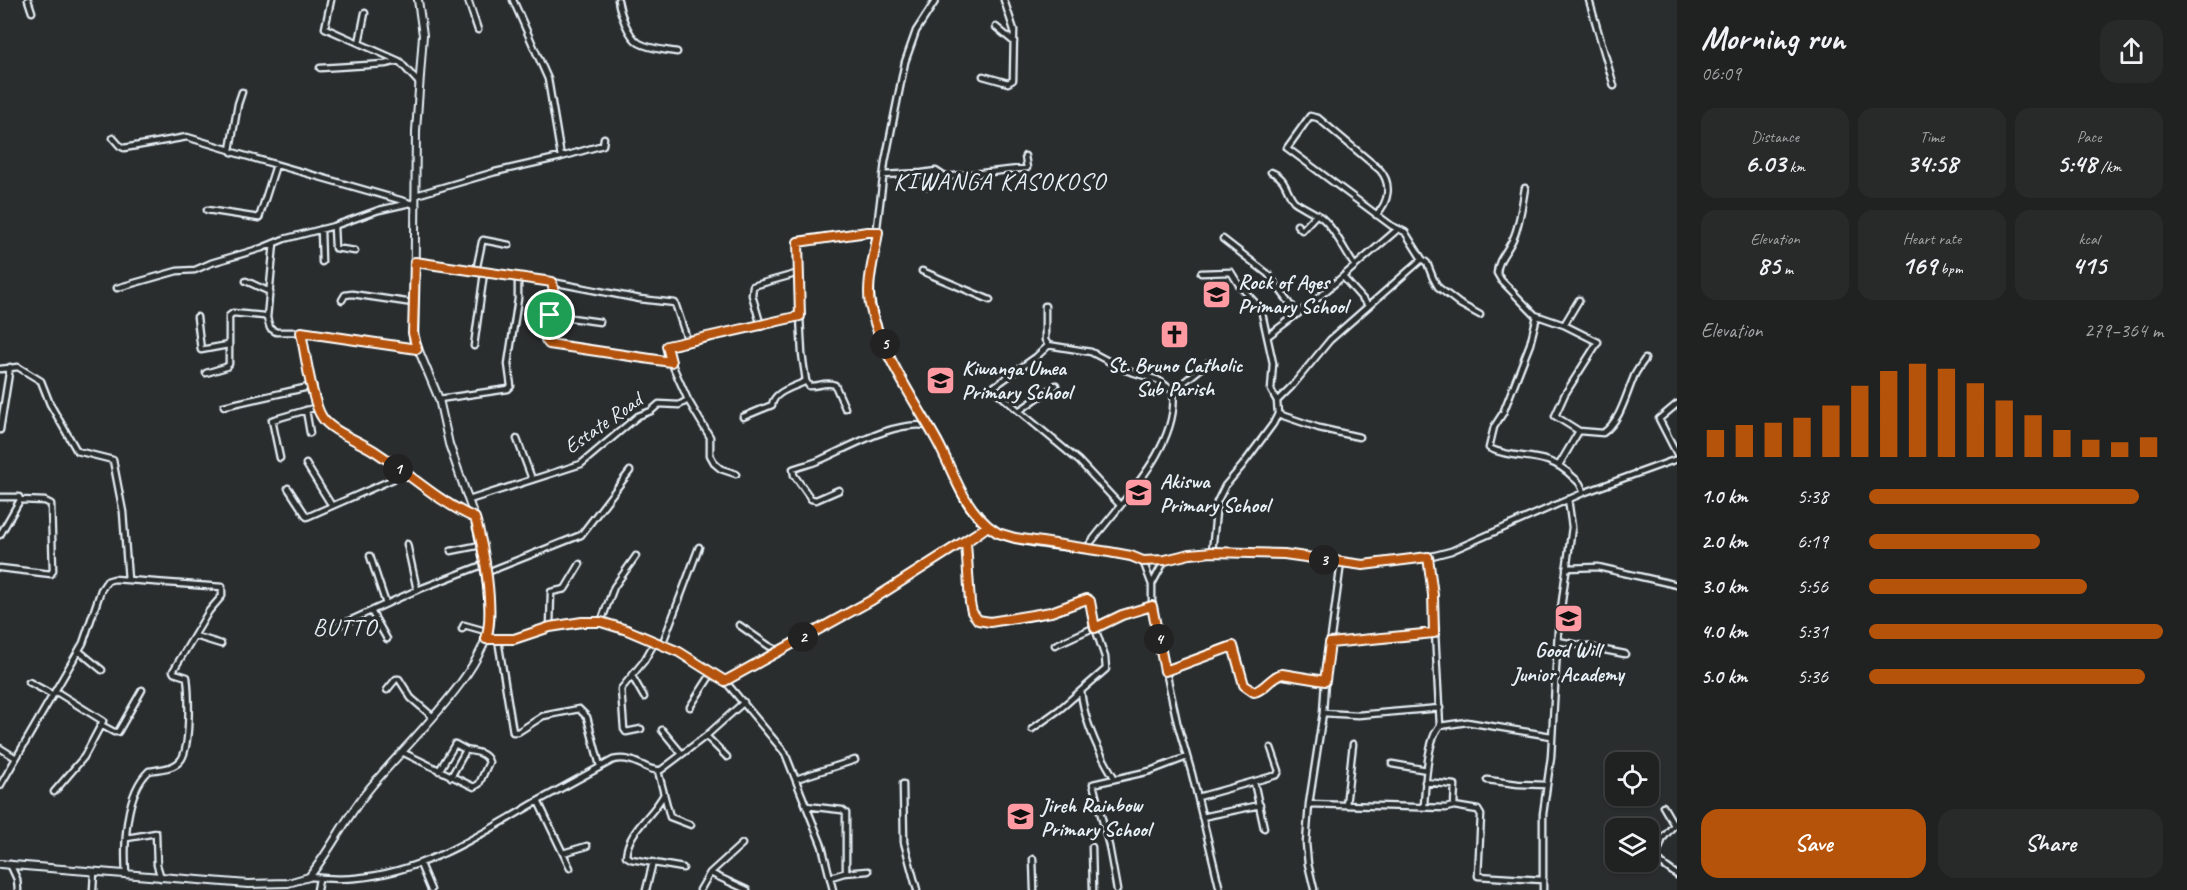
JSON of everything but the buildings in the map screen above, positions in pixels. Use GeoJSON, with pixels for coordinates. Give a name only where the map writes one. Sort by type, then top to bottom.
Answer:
{"type":"FeatureCollection","features":[{"type":"Feature","properties":{"kind":"street"},"geometry":{"type":"LineString","coordinates":[[28,0],[32,12]]}},
{"type":"Feature","properties":{"kind":"street"},"geometry":{"type":"LineString","coordinates":[[331,0],[325,28],[399,61],[419,83]]}},
{"type":"Feature","properties":{"kind":"street"},"geometry":{"type":"LineString","coordinates":[[0,864],[160,878],[276,885],[301,881],[309,877],[365,793],[433,717],[474,662],[488,636],[489,603],[485,564],[475,518],[449,444],[439,399],[414,339],[413,204],[416,195],[416,131],[423,35],[418,0]]}},
{"type":"Feature","properties":{"kind":"street"},"geometry":{"type":"LineString","coordinates":[[468,0],[478,30]]}},
{"type":"Feature","properties":{"kind":"street"},"geometry":{"type":"LineString","coordinates":[[513,0],[548,78],[561,157]]}},
{"type":"Feature","properties":{"kind":"street"},"geometry":{"type":"LineString","coordinates":[[618,0],[627,27],[639,43],[677,52]]}},
{"type":"Feature","properties":{"kind":"street"},"geometry":{"type":"LineString","coordinates":[[936,0],[916,31],[908,54],[896,106],[884,175],[870,284],[872,311],[909,394],[967,503],[988,526],[998,533],[1015,538],[1131,556],[1143,561],[1165,560],[1212,552],[1284,554],[1341,563],[1374,565],[1451,551],[1568,499],[1677,459]]}},
{"type":"Feature","properties":{"kind":"street"},"geometry":{"type":"LineString","coordinates":[[983,76],[1008,84],[1012,82],[1015,65],[1013,25],[1004,0]]}},
{"type":"Feature","properties":{"kind":"street"},"geometry":{"type":"LineString","coordinates":[[1589,0],[1614,86]]}},
{"type":"Feature","properties":{"kind":"street"},"geometry":{"type":"LineString","coordinates":[[359,43],[365,12]]}},
{"type":"Feature","properties":{"kind":"street"},"geometry":{"type":"LineString","coordinates":[[996,27],[1014,42]]}},
{"type":"Feature","properties":{"kind":"street"},"geometry":{"type":"LineString","coordinates":[[320,68],[399,61]]}},
{"type":"Feature","properties":{"kind":"street"},"geometry":{"type":"LineString","coordinates":[[230,150],[242,92]]}},
{"type":"Feature","properties":{"kind":"street"},"geometry":{"type":"LineString","coordinates":[[1376,215],[1385,205],[1388,182],[1386,177],[1318,118],[1310,116],[1287,148],[1376,215],[1405,232],[1422,259],[1428,264],[1432,278],[1438,287],[1460,304],[1480,315]]}},
{"type":"Feature","properties":{"kind":"street"},"geometry":{"type":"LineString","coordinates":[[113,138],[124,148],[187,137],[234,153],[413,204]]}},
{"type":"Feature","properties":{"kind":"street"},"geometry":{"type":"LineString","coordinates":[[416,195],[495,172],[603,145],[604,138]]}},
{"type":"Feature","properties":{"kind":"street"},"geometry":{"type":"LineString","coordinates":[[884,175],[936,171],[945,177],[1027,168],[1025,156]]}},
{"type":"Feature","properties":{"kind":"street"},"geometry":{"type":"LineString","coordinates":[[207,210],[259,218],[276,165]]}},
{"type":"Feature","properties":{"kind":"street"},"geometry":{"type":"LineString","coordinates":[[1271,172],[1285,183],[1295,202],[1317,214],[1329,226],[1355,266]]}},
{"type":"Feature","properties":{"kind":"street"},"geometry":{"type":"LineString","coordinates":[[922,173],[928,186]]}},
{"type":"Feature","properties":{"kind":"street"},"geometry":{"type":"LineString","coordinates":[[1525,188],[1517,230],[1512,242],[1501,256],[1497,273],[1501,280],[1537,316],[1564,325],[1598,342],[1555,414],[1579,431],[1597,434],[1607,430],[1627,398],[1632,380],[1645,359]]}},
{"type":"Feature","properties":{"kind":"street"},"geometry":{"type":"LineString","coordinates":[[117,288],[177,272],[195,270],[274,243],[413,204]]}},
{"type":"Feature","properties":{"kind":"street"},"geometry":{"type":"LineString","coordinates":[[1297,225],[1302,230],[1317,214]]}},
{"type":"Feature","properties":{"kind":"street"},"geometry":{"type":"LineString","coordinates":[[334,226],[335,248],[356,252]]}},
{"type":"Feature","properties":{"kind":"street"},"geometry":{"type":"LineString","coordinates":[[321,229],[322,262]]}},
{"type":"Feature","properties":{"kind":"street"},"geometry":{"type":"LineString","coordinates":[[1268,336],[1343,277],[1398,229]]}},
{"type":"Feature","properties":{"kind":"street"},"geometry":{"type":"LineString","coordinates":[[844,408],[835,385],[830,383],[814,387],[808,386],[806,381],[802,354],[798,242],[878,232]]}},
{"type":"Feature","properties":{"kind":"street"},"geometry":{"type":"LineString","coordinates":[[1223,239],[1268,274],[1298,314]]}},
{"type":"Feature","properties":{"kind":"street"},"geometry":{"type":"LineString","coordinates":[[476,271],[483,240],[509,245]]}},
{"type":"Feature","properties":{"kind":"street"},"geometry":{"type":"LineString","coordinates":[[274,243],[267,318],[272,330],[417,349]]}},
{"type":"Feature","properties":{"kind":"street"},"geometry":{"type":"LineString","coordinates":[[1277,401],[1330,340],[1422,259]]}},
{"type":"Feature","properties":{"kind":"street"},"geometry":{"type":"LineString","coordinates":[[415,262],[675,303],[688,342]]}},
{"type":"Feature","properties":{"kind":"street"},"geometry":{"type":"LineString","coordinates":[[922,271],[990,300]]}},
{"type":"Feature","properties":{"kind":"street"},"geometry":{"type":"LineString","coordinates":[[1201,273],[1231,272],[1239,285],[1262,309],[1273,363],[1271,390],[1277,401],[1278,414],[1249,457],[1225,486],[1217,501],[1212,552]]}},
{"type":"Feature","properties":{"kind":"street"},"geometry":{"type":"LineString","coordinates":[[474,346],[484,273]]}},
{"type":"Feature","properties":{"kind":"street"},"geometry":{"type":"LineString","coordinates":[[761,326],[752,295],[753,286],[799,273]]}},
{"type":"Feature","properties":{"kind":"street"},"geometry":{"type":"LineString","coordinates":[[1343,277],[1368,305]]}},
{"type":"Feature","properties":{"kind":"street"},"geometry":{"type":"LineString","coordinates":[[439,399],[508,389],[511,386],[508,364],[518,299],[518,278]]}},
{"type":"Feature","properties":{"kind":"street"},"geometry":{"type":"LineString","coordinates":[[246,281],[270,292]]}},
{"type":"Feature","properties":{"kind":"street"},"geometry":{"type":"LineString","coordinates":[[552,282],[554,292],[546,340],[549,344],[671,362]]}},
{"type":"Feature","properties":{"kind":"street"},"geometry":{"type":"LineString","coordinates":[[342,300],[345,295],[352,294],[413,303]]}},
{"type":"Feature","properties":{"kind":"street"},"geometry":{"type":"LineString","coordinates":[[1564,325],[1579,300]]}},
{"type":"Feature","properties":{"kind":"street"},"geometry":{"type":"LineString","coordinates":[[1045,306],[1046,340],[1049,345]]}},
{"type":"Feature","properties":{"kind":"street"},"geometry":{"type":"LineString","coordinates":[[206,373],[228,366],[231,314],[267,318]]}},
{"type":"Feature","properties":{"kind":"street"},"geometry":{"type":"LineString","coordinates":[[550,315],[600,322]]}},
{"type":"Feature","properties":{"kind":"street"},"geometry":{"type":"LineString","coordinates":[[197,316],[201,350],[228,345]]}},
{"type":"Feature","properties":{"kind":"street"},"geometry":{"type":"LineString","coordinates":[[736,474],[721,469],[715,464],[710,454],[710,437],[688,400],[671,362],[667,346],[800,316]]}},
{"type":"Feature","properties":{"kind":"street"},"geometry":{"type":"LineString","coordinates":[[1537,316],[1530,344],[1505,408],[1494,427],[1489,448],[1539,458],[1559,465],[1579,482],[1583,493]]}},
{"type":"Feature","properties":{"kind":"street"},"geometry":{"type":"LineString","coordinates":[[301,332],[317,406],[321,417],[327,424],[376,452],[458,511],[475,518]]}},
{"type":"Feature","properties":{"kind":"street"},"geometry":{"type":"LineString","coordinates":[[1049,345],[1090,352],[1125,370],[1158,380],[1173,391]]}},
{"type":"Feature","properties":{"kind":"street"},"geometry":{"type":"LineString","coordinates":[[1049,345],[992,388],[1079,461],[1119,504]]}},
{"type":"Feature","properties":{"kind":"street"},"geometry":{"type":"LineString","coordinates":[[1086,549],[1157,457],[1172,412],[1173,391],[1209,362]]}},
{"type":"Feature","properties":{"kind":"street"},"geometry":{"type":"LineString","coordinates":[[0,430],[10,367]]}},
{"type":"Feature","properties":{"kind":"street"},"geometry":{"type":"LineString","coordinates":[[0,369],[21,368],[42,383],[77,451],[112,460],[123,512],[128,580]]}},
{"type":"Feature","properties":{"kind":"street"},"geometry":{"type":"LineString","coordinates":[[742,417],[772,405],[777,393],[806,381]]}},
{"type":"Feature","properties":{"kind":"street"},"geometry":{"type":"LineString","coordinates":[[224,405],[313,386]]}},
{"type":"Feature","properties":{"kind":"street"},"geometry":{"type":"LineString","coordinates":[[1019,411],[1056,386]]}},
{"type":"Feature","properties":{"kind":"street","name":"Estate Road"},"geometry":{"type":"LineString","coordinates":[[469,500],[581,464],[638,416],[651,411],[659,404],[679,405],[688,400]]}},
{"type":"Feature","properties":{"kind":"street"},"geometry":{"type":"LineString","coordinates":[[1677,404],[1659,419],[1677,454]]}},
{"type":"Feature","properties":{"kind":"street"},"geometry":{"type":"LineString","coordinates":[[280,458],[272,421],[317,406]]}},
{"type":"Feature","properties":{"kind":"street"},"geometry":{"type":"LineString","coordinates":[[306,410],[310,433]]}},
{"type":"Feature","properties":{"kind":"street"},"geometry":{"type":"LineString","coordinates":[[1278,414],[1319,428],[1359,437]]}},
{"type":"Feature","properties":{"kind":"street"},"geometry":{"type":"LineString","coordinates":[[839,490],[816,500],[811,499],[794,475],[793,469],[886,432],[915,425],[928,426]]}},
{"type":"Feature","properties":{"kind":"street"},"geometry":{"type":"LineString","coordinates":[[1559,465],[1579,431]]}},
{"type":"Feature","properties":{"kind":"street"},"geometry":{"type":"LineString","coordinates":[[517,439],[532,479]]}},
{"type":"Feature","properties":{"kind":"street"},"geometry":{"type":"LineString","coordinates":[[306,464],[332,506]]}},
{"type":"Feature","properties":{"kind":"street"},"geometry":{"type":"LineString","coordinates":[[485,573],[581,535],[630,471]]}},
{"type":"Feature","properties":{"kind":"street"},"geometry":{"type":"LineString","coordinates":[[288,488],[307,517],[405,474]]}},
{"type":"Feature","properties":{"kind":"street"},"geometry":{"type":"LineString","coordinates":[[0,497],[45,501],[51,505],[52,573],[0,568]]}},
{"type":"Feature","properties":{"kind":"street"},"geometry":{"type":"LineString","coordinates":[[1544,890],[1542,880],[1543,814],[1551,758],[1557,640],[1572,523],[1568,499]]}},
{"type":"Feature","properties":{"kind":"street"},"geometry":{"type":"LineString","coordinates":[[0,535],[2,525],[20,500]]}},
{"type":"Feature","properties":{"kind":"street"},"geometry":{"type":"LineString","coordinates":[[725,681],[856,609],[966,542],[988,526]]}},
{"type":"Feature","properties":{"kind":"street"},"geometry":{"type":"LineString","coordinates":[[966,542],[970,603],[972,612],[978,620],[990,622],[1051,612],[1087,599],[1090,601],[1106,669],[1032,729]]}},
{"type":"Feature","properties":{"kind":"street"},"geometry":{"type":"LineString","coordinates":[[407,544],[417,590]]}},
{"type":"Feature","properties":{"kind":"street"},"geometry":{"type":"LineString","coordinates":[[451,551],[481,544]]}},
{"type":"Feature","properties":{"kind":"street"},"geometry":{"type":"LineString","coordinates":[[662,645],[699,547]]}},
{"type":"Feature","properties":{"kind":"street"},"geometry":{"type":"LineString","coordinates":[[370,556],[386,604]]}},
{"type":"Feature","properties":{"kind":"street"},"geometry":{"type":"LineString","coordinates":[[601,622],[614,587],[636,556]]}},
{"type":"Feature","properties":{"kind":"street"},"geometry":{"type":"LineString","coordinates":[[1424,807],[1425,782],[1433,735],[1440,726],[1433,595],[1428,557]]}},
{"type":"Feature","properties":{"kind":"street"},"geometry":{"type":"LineString","coordinates":[[1152,585],[1165,560]]}},
{"type":"Feature","properties":{"kind":"street"},"geometry":{"type":"LineString","coordinates":[[1143,561],[1152,585],[1152,606],[1165,671],[1220,890]]}},
{"type":"Feature","properties":{"kind":"street"},"geometry":{"type":"LineString","coordinates":[[1308,890],[1315,890],[1308,864],[1306,843],[1309,804],[1323,713],[1325,681],[1341,563]]}},
{"type":"Feature","properties":{"kind":"street"},"geometry":{"type":"LineString","coordinates":[[327,631],[417,590],[485,564]]}},
{"type":"Feature","properties":{"kind":"street"},"geometry":{"type":"LineString","coordinates":[[550,627],[551,592],[565,589],[580,564]]}},
{"type":"Feature","properties":{"kind":"street"},"geometry":{"type":"LineString","coordinates":[[1566,568],[1598,567],[1677,585]]}},
{"type":"Feature","properties":{"kind":"street"},"geometry":{"type":"LineString","coordinates":[[0,786],[86,638],[104,585],[111,579],[222,587],[222,596],[173,673],[187,677],[188,704],[184,754],[181,760],[172,766],[149,771],[138,785],[130,808],[126,874]]}},
{"type":"Feature","properties":{"kind":"street"},"geometry":{"type":"LineString","coordinates":[[1055,645],[1122,615],[1152,606]]}},
{"type":"Feature","properties":{"kind":"street"},"geometry":{"type":"LineString","coordinates":[[371,611],[387,639]]}},
{"type":"Feature","properties":{"kind":"street"},"geometry":{"type":"LineString","coordinates":[[462,629],[464,625],[498,640],[523,637],[550,627],[582,622],[601,622],[679,652],[725,681],[785,753],[831,877],[833,890]]}},
{"type":"Feature","properties":{"kind":"street"},"geometry":{"type":"LineString","coordinates":[[739,625],[779,651]]}},
{"type":"Feature","properties":{"kind":"street"},"geometry":{"type":"LineString","coordinates":[[1330,643],[1434,633]]}},
{"type":"Feature","properties":{"kind":"street"},"geometry":{"type":"LineString","coordinates":[[195,636],[221,644]]}},
{"type":"Feature","properties":{"kind":"street"},"geometry":{"type":"LineString","coordinates":[[498,640],[513,732],[518,732],[543,716],[579,709],[587,717],[600,766]]}},
{"type":"Feature","properties":{"kind":"street"},"geometry":{"type":"LineString","coordinates":[[1557,640],[1625,654]]}},
{"type":"Feature","properties":{"kind":"street"},"geometry":{"type":"LineString","coordinates":[[641,729],[626,732],[624,729],[621,689],[644,661],[655,642]]}},
{"type":"Feature","properties":{"kind":"street"},"geometry":{"type":"LineString","coordinates":[[1165,671],[1233,646],[1244,685],[1250,690],[1259,691],[1276,675],[1282,674],[1325,681]]}},
{"type":"Feature","properties":{"kind":"street"},"geometry":{"type":"LineString","coordinates":[[79,651],[102,670]]}},
{"type":"Feature","properties":{"kind":"street"},"geometry":{"type":"LineString","coordinates":[[690,707],[712,673]]}},
{"type":"Feature","properties":{"kind":"street"},"geometry":{"type":"LineString","coordinates":[[632,676],[644,697]]}},
{"type":"Feature","properties":{"kind":"street"},"geometry":{"type":"LineString","coordinates":[[387,690],[396,679],[399,679],[411,698],[433,717]]}},
{"type":"Feature","properties":{"kind":"street"},"geometry":{"type":"LineString","coordinates":[[29,682],[54,693],[103,721],[84,757],[54,792]]}},
{"type":"Feature","properties":{"kind":"street"},"geometry":{"type":"LineString","coordinates":[[100,725],[118,732],[142,690]]}},
{"type":"Feature","properties":{"kind":"street"},"geometry":{"type":"LineString","coordinates":[[1081,691],[1082,703],[1091,730],[1115,779]]}},
{"type":"Feature","properties":{"kind":"street"},"geometry":{"type":"LineString","coordinates":[[658,771],[705,736],[744,702]]}},
{"type":"Feature","properties":{"kind":"street"},"geometry":{"type":"LineString","coordinates":[[1323,713],[1358,715],[1440,708]]}},
{"type":"Feature","properties":{"kind":"street"},"geometry":{"type":"LineString","coordinates":[[1440,726],[1467,722],[1551,736]]}},
{"type":"Feature","properties":{"kind":"street"},"geometry":{"type":"LineString","coordinates":[[662,730],[682,754]]}},
{"type":"Feature","properties":{"kind":"street"},"geometry":{"type":"LineString","coordinates":[[705,736],[727,757]]}},
{"type":"Feature","properties":{"kind":"street"},"geometry":{"type":"LineString","coordinates":[[402,752],[439,771],[451,777],[474,787],[479,784],[489,762],[482,753],[466,750],[455,744],[439,771]]}},
{"type":"Feature","properties":{"kind":"street"},"geometry":{"type":"LineString","coordinates":[[1346,805],[1353,744]]}},
{"type":"Feature","properties":{"kind":"street"},"geometry":{"type":"LineString","coordinates":[[0,748],[16,758]]}},
{"type":"Feature","properties":{"kind":"street"},"geometry":{"type":"LineString","coordinates":[[1198,797],[1278,773],[1271,748]]}},
{"type":"Feature","properties":{"kind":"street"},"geometry":{"type":"LineString","coordinates":[[451,777],[466,750]]}},
{"type":"Feature","properties":{"kind":"street"},"geometry":{"type":"LineString","coordinates":[[1117,890],[1109,846],[1093,784],[1150,771],[1187,757]]}},
{"type":"Feature","properties":{"kind":"street"},"geometry":{"type":"LineString","coordinates":[[309,877],[355,878],[384,874],[420,864],[478,836],[600,766],[625,758],[658,771]]}},
{"type":"Feature","properties":{"kind":"street"},"geometry":{"type":"LineString","coordinates":[[796,779],[855,760]]}},
{"type":"Feature","properties":{"kind":"street"},"geometry":{"type":"LineString","coordinates":[[1392,764],[1427,770]]}},
{"type":"Feature","properties":{"kind":"street"},"geometry":{"type":"LineString","coordinates":[[658,771],[670,817],[691,825]]}},
{"type":"Feature","properties":{"kind":"street"},"geometry":{"type":"LineString","coordinates":[[1487,780],[1546,785]]}},
{"type":"Feature","properties":{"kind":"street"},"geometry":{"type":"LineString","coordinates":[[1254,782],[1264,828]]}},
{"type":"Feature","properties":{"kind":"street"},"geometry":{"type":"LineString","coordinates":[[1425,782],[1455,785],[1454,806]]}},
{"type":"Feature","properties":{"kind":"street"},"geometry":{"type":"LineString","coordinates":[[903,783],[904,842],[917,890]]}},
{"type":"Feature","properties":{"kind":"street"},"geometry":{"type":"LineString","coordinates":[[664,794],[658,806],[631,837],[627,858],[683,868]]}},
{"type":"Feature","properties":{"kind":"street"},"geometry":{"type":"LineString","coordinates":[[538,801],[570,868]]}},
{"type":"Feature","properties":{"kind":"street"},"geometry":{"type":"LineString","coordinates":[[1309,804],[1446,808],[1454,806],[1478,810],[1481,815],[1478,876],[1542,880]]}},
{"type":"Feature","properties":{"kind":"street"},"geometry":{"type":"LineString","coordinates":[[1202,817],[1260,805]]}},
{"type":"Feature","properties":{"kind":"street"},"geometry":{"type":"LineString","coordinates":[[806,806],[843,810],[846,813],[846,873]]}},
{"type":"Feature","properties":{"kind":"street"},"geometry":{"type":"LineString","coordinates":[[1663,806],[1674,825],[1662,838],[1656,857],[1677,875]]}},
{"type":"Feature","properties":{"kind":"street"},"geometry":{"type":"LineString","coordinates":[[127,838],[156,833],[157,865],[160,878]]}},
{"type":"Feature","properties":{"kind":"street"},"geometry":{"type":"LineString","coordinates":[[700,890],[710,873],[742,844]]}},
{"type":"Feature","properties":{"kind":"street"},"geometry":{"type":"LineString","coordinates":[[563,853],[586,846]]}},
{"type":"Feature","properties":{"kind":"street"},"geometry":{"type":"LineString","coordinates":[[1092,847],[1093,890]]}},
{"type":"Feature","properties":{"kind":"street"},"geometry":{"type":"LineString","coordinates":[[1033,859],[1034,890]]}},
{"type":"Feature","properties":{"kind":"street"},"geometry":{"type":"LineString","coordinates":[[646,890],[653,862]]}},
{"type":"Feature","properties":{"kind":"street"},"geometry":{"type":"LineString","coordinates":[[10,864],[17,879],[18,890]]}},
{"type":"Feature","properties":{"kind":"street"},"geometry":{"type":"LineString","coordinates":[[420,864],[431,890]]}},
{"type":"Feature","properties":{"kind":"street"},"geometry":{"type":"LineString","coordinates":[[831,877],[868,871]]}},
{"type":"Feature","properties":{"kind":"street"},"geometry":{"type":"LineString","coordinates":[[93,890],[94,872]]}},
{"type":"Feature","properties":{"kind":"street"},"geometry":{"type":"LineString","coordinates":[[710,873],[747,890]]}},
{"type":"Feature","properties":{"kind":"street"},"geometry":{"type":"LineString","coordinates":[[317,890],[319,879]]}},
{"type":"Feature","properties":{"kind":"place","name":"Rock of Ages Primary School"},"geometry":{"type":"Point","coordinates":[1217,294]}},
{"type":"Feature","properties":{"kind":"place","name":"St. Bruno Catholic Sub Parish"},"geometry":{"type":"Point","coordinates":[1175,334]}},
{"type":"Feature","properties":{"kind":"place","name":"Kiwanga Umea Primary School"},"geometry":{"type":"Point","coordinates":[941,380]}},
{"type":"Feature","properties":{"kind":"place","name":"Akiswa Primary School"},"geometry":{"type":"Point","coordinates":[1139,493]}},
{"type":"Feature","properties":{"kind":"place","name":"Good Will Junior Academy"},"geometry":{"type":"Point","coordinates":[1568,619]}},
{"type":"Feature","properties":{"kind":"place","name":"Jireh Rainbow Primary School"},"geometry":{"type":"Point","coordinates":[1020,817]}},
{"type":"Feature","properties":{"kind":"district","name":"KIWANGA KASOKOSO"},"geometry":{"type":"Point","coordinates":[1000,181]}},
{"type":"Feature","properties":{"kind":"district","name":"BUTTO"},"geometry":{"type":"Point","coordinates":[345,627]}},
{"type":"Feature","properties":{"kind":"route"},"geometry":{"type":"LineString","coordinates":[[550,315],[546,340],[549,344],[671,362],[667,346],[800,316],[798,242],[807,239],[878,232],[870,284],[870,303],[874,319],[909,394],[938,442],[957,486],[967,503],[988,526],[966,542],[970,603],[974,617],[978,620],[990,622],[1051,612],[1089,599],[1095,628],[1122,615],[1152,606],[1165,671],[1233,646],[1244,685],[1254,692],[1266,686],[1276,675],[1282,674],[1325,681],[1330,643],[1434,633],[1433,595],[1428,557],[1374,565],[1352,565],[1284,554],[1212,552],[1190,554],[1175,559],[1143,561],[1109,552],[1015,538],[998,533],[988,526],[872,600],[725,681],[679,652],[627,630],[601,622],[582,622],[550,627],[514,639],[486,639],[490,624],[489,603],[484,556],[475,518],[458,511],[376,452],[324,421],[317,406],[301,332],[417,349],[413,333],[415,262],[552,282],[554,292],[550,315]]}}]}
